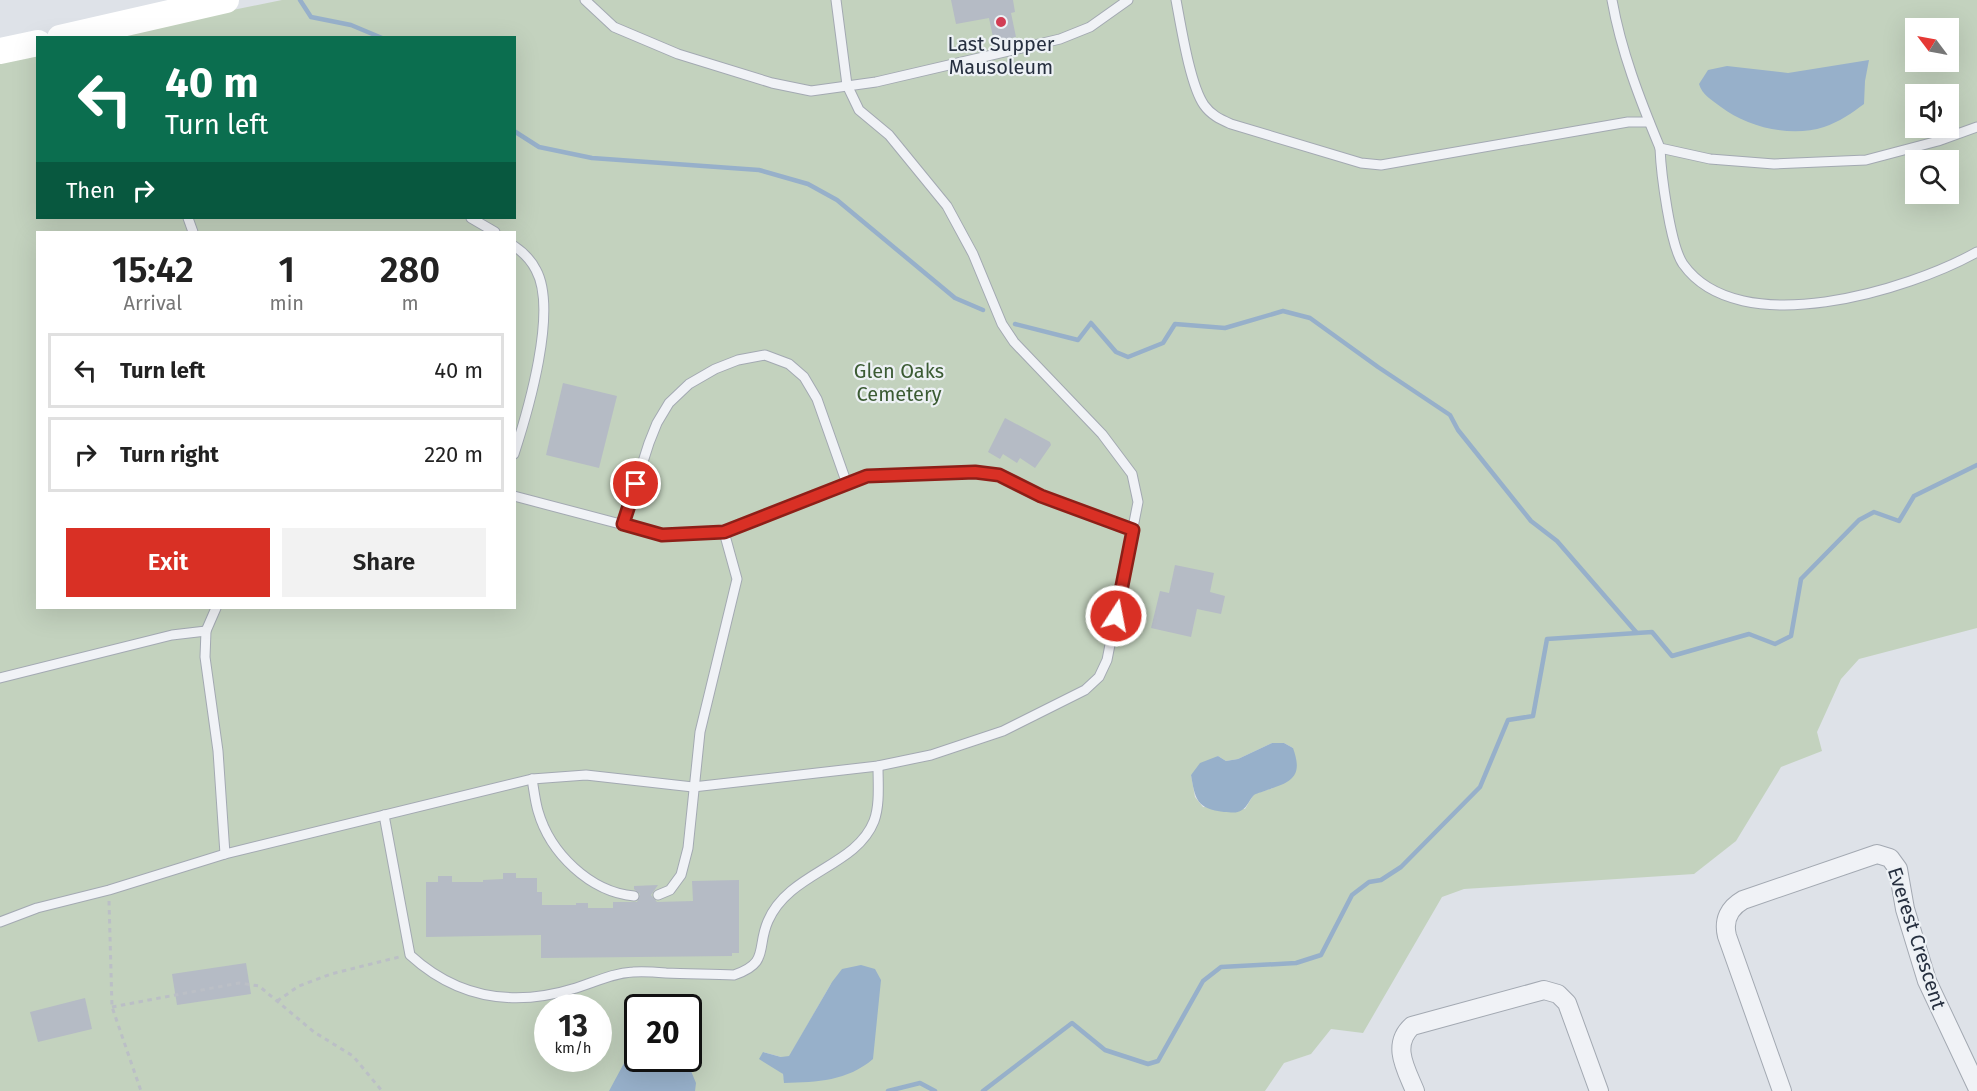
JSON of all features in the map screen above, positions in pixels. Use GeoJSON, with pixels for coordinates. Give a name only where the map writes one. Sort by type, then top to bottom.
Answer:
{"type":"FeatureCollection","features":[{"type":"Feature","properties":{"kind":"main road"},"geometry":{"type":"LineString","coordinates":[[72,36],[124,27],[226,0]]}},
{"type":"Feature","properties":{"kind":"main road"},"geometry":{"type":"LineString","coordinates":[[0,51],[36,43]]}},
{"type":"Feature","properties":{"kind":"street","name":"Everest Crescent"},"geometry":{"type":"LineString","coordinates":[[1782,1091],[1727,936],[1725,929],[1727,915],[1737,903],[1743,900],[1877,854],[1890,858],[1898,869],[1905,909],[1927,981],[1977,1087]]}},
{"type":"Feature","properties":{"kind":"street"},"geometry":{"type":"LineString","coordinates":[[1414,1091],[1400,1048],[1404,1036],[1412,1026],[1544,990],[1558,994],[1567,1003],[1599,1091]]}},
{"type":"Feature","properties":{"kind":"lane"},"geometry":{"type":"LineString","coordinates":[[585,0],[614,27],[678,54],[772,83],[811,91],[876,82],[1060,39],[1090,27],[1128,0]]}},
{"type":"Feature","properties":{"kind":"lane"},"geometry":{"type":"LineString","coordinates":[[0,922],[37,908],[109,890],[225,854],[532,779],[586,775],[693,787],[878,766],[931,755],[1003,731],[1085,690],[1099,677],[1107,660],[1138,502],[1132,474],[1102,434],[1014,342],[1002,324],[973,254],[947,206],[889,135],[859,110],[847,85],[836,0]]}},
{"type":"Feature","properties":{"kind":"lane"},"geometry":{"type":"LineString","coordinates":[[1176,0],[1192,73],[1203,104],[1213,115],[1231,124],[1361,163],[1382,165],[1628,122],[1649,122]]}},
{"type":"Feature","properties":{"kind":"lane"},"geometry":{"type":"LineString","coordinates":[[1612,0],[1619,34],[1639,97],[1660,148],[1661,169],[1674,237],[1682,262],[1707,286],[1738,299],[1772,305],[1845,300],[1913,281],[1956,264],[1977,252]]}},
{"type":"Feature","properties":{"kind":"lane"},"geometry":{"type":"LineString","coordinates":[[1660,148],[1710,159],[1774,164],[1866,160],[1938,141],[1977,126]]}},
{"type":"Feature","properties":{"kind":"lane"},"geometry":{"type":"LineString","coordinates":[[473,219],[493,231]]}},
{"type":"Feature","properties":{"kind":"lane"},"geometry":{"type":"LineString","coordinates":[[516,247],[524,253],[537,270],[544,298],[541,345],[528,413],[516,448]]}},
{"type":"Feature","properties":{"kind":"lane"},"geometry":{"type":"LineString","coordinates":[[623,524],[648,443],[669,404],[689,384],[738,360],[747,358],[765,355],[789,364],[804,377],[817,399],[847,484]]}},
{"type":"Feature","properties":{"kind":"lane"},"geometry":{"type":"LineString","coordinates":[[516,497],[662,535],[724,532],[867,476],[975,472],[999,475],[1041,496],[1133,530]]}},
{"type":"Feature","properties":{"kind":"lane"},"geometry":{"type":"LineString","coordinates":[[658,895],[670,890],[681,875],[688,848],[700,732],[737,579],[724,532]]}},
{"type":"Feature","properties":{"kind":"lane"},"geometry":{"type":"LineString","coordinates":[[216,609],[206,631],[205,657],[219,751],[225,854]]}},
{"type":"Feature","properties":{"kind":"lane"},"geometry":{"type":"LineString","coordinates":[[0,678],[172,635],[206,631]]}},
{"type":"Feature","properties":{"kind":"lane"},"geometry":{"type":"LineString","coordinates":[[384,815],[410,955],[426,970],[448,983],[481,995],[517,998],[547,995],[606,977],[634,972],[734,975],[750,970],[760,956],[767,922],[780,901],[803,880],[845,855],[862,839],[874,822],[878,800],[878,766]]}},
{"type":"Feature","properties":{"kind":"lane"},"geometry":{"type":"LineString","coordinates":[[532,779],[538,812],[550,839],[565,859],[586,878],[610,890],[634,896]]}},
{"type":"Feature","properties":{"kind":"path"},"geometry":{"type":"LineString","coordinates":[[109,890],[112,1006],[141,1091]]}},
{"type":"Feature","properties":{"kind":"path"},"geometry":{"type":"LineString","coordinates":[[277,1001],[299,986],[331,974],[410,955]]}},
{"type":"Feature","properties":{"kind":"path"},"geometry":{"type":"LineString","coordinates":[[112,1006],[239,983],[260,986],[314,1032],[353,1056],[382,1091]]}},
{"type":"Feature","properties":{"kind":"green space","name":"Glen Oaks Cemetery"},"geometry":{"type":"Polygon","coordinates":[[[282,0],[1977,0],[1977,628],[1859,659],[1841,679],[1817,732],[1822,751],[1781,767],[1736,841],[1694,874],[1464,889],[1442,897],[1363,1033],[1331,1029],[1311,1054],[1284,1063],[1265,1091],[0,1091],[0,60],[36,51],[36,219],[516,219],[516,36],[106,36],[282,0]],[[1272,743],[1238,759],[1226,761],[1218,756],[1191,775],[1195,797],[1203,807],[1245,809],[1254,794],[1273,788],[1293,748],[1284,743],[1272,743]],[[832,982],[789,1057],[763,1052],[783,1074],[785,1083],[832,982]]]}},
{"type":"Feature","properties":{"kind":"water"},"geometry":{"type":"Polygon","coordinates":[[[1869,60],[1864,104],[1835,123],[1811,130],[1770,129],[1743,120],[1711,100],[1699,84],[1708,70],[1727,66],[1788,73],[1869,60]]]}},
{"type":"Feature","properties":{"kind":"water"},"geometry":{"type":"Polygon","coordinates":[[[1272,743],[1284,743],[1293,748],[1297,765],[1294,776],[1289,781],[1254,795],[1238,812],[1215,811],[1199,801],[1191,775],[1200,763],[1218,756],[1226,761],[1238,759],[1272,743]]]}},
{"type":"Feature","properties":{"kind":"water"},"geometry":{"type":"Polygon","coordinates":[[[861,965],[875,969],[881,980],[873,1059],[853,1072],[832,1079],[784,1083],[783,1074],[759,1059],[763,1052],[781,1057],[789,1056],[842,969],[861,965]]]}},
{"type":"Feature","properties":{"kind":"water"},"geometry":{"type":"Polygon","coordinates":[[[623,1065],[624,1072],[691,1072],[696,1083],[695,1091],[609,1091],[623,1065]]]}},
{"type":"Feature","properties":{"kind":"building","name":"Last Supper Mausoleum"},"geometry":{"type":"Polygon","coordinates":[[[951,0],[1013,0],[1015,12],[1011,13],[1016,37],[994,42],[989,18],[956,24],[951,0]]]}},
{"type":"Feature","properties":{"kind":"building"},"geometry":{"type":"Polygon","coordinates":[[[563,383],[617,396],[599,468],[546,455],[563,383]]]}},
{"type":"Feature","properties":{"kind":"building"},"geometry":{"type":"Polygon","coordinates":[[[1005,418],[1050,442],[1051,445],[1035,468],[1020,458],[1017,463],[1003,454],[1000,459],[988,452],[1005,418]]]}},
{"type":"Feature","properties":{"kind":"building"},"geometry":{"type":"Polygon","coordinates":[[[1175,565],[1214,573],[1210,592],[1225,596],[1221,614],[1197,609],[1191,637],[1151,628],[1160,591],[1169,593],[1175,565]]]}},
{"type":"Feature","properties":{"kind":"building"},"geometry":{"type":"Polygon","coordinates":[[[503,873],[516,873],[516,878],[537,878],[537,892],[542,892],[542,905],[588,903],[588,908],[613,908],[613,902],[637,902],[640,894],[634,886],[658,885],[651,895],[657,902],[693,901],[692,881],[739,880],[739,953],[732,953],[732,956],[541,958],[541,935],[426,937],[426,882],[438,882],[438,876],[452,876],[452,882],[483,882],[483,880],[503,879],[503,873]]]}},
{"type":"Feature","properties":{"kind":"building"},"geometry":{"type":"Polygon","coordinates":[[[246,963],[251,994],[177,1005],[172,974],[246,963]]]}},
{"type":"Feature","properties":{"kind":"building"},"geometry":{"type":"Polygon","coordinates":[[[85,998],[92,1029],[38,1042],[30,1012],[85,998]]]}},
{"type":"Feature","properties":{"kind":"waterway"},"geometry":{"type":"LineString","coordinates":[[300,0],[311,17],[351,25],[377,36]]}},
{"type":"Feature","properties":{"kind":"waterway"},"geometry":{"type":"LineString","coordinates":[[516,132],[539,147],[592,158],[759,170],[808,184],[837,200],[955,298],[983,310]]}},
{"type":"Feature","properties":{"kind":"waterway"},"geometry":{"type":"LineString","coordinates":[[1015,324],[1078,340],[1091,323],[1116,352],[1128,357],[1163,343],[1175,324],[1225,328],[1283,311],[1310,318],[1450,415],[1458,430],[1531,521],[1557,541],[1636,632]]}},
{"type":"Feature","properties":{"kind":"waterway"},"geometry":{"type":"LineString","coordinates":[[983,1091],[1072,1023],[1105,1050],[1148,1064],[1158,1061],[1203,981],[1221,967],[1296,963],[1321,955],[1352,895],[1369,882],[1381,880],[1401,867],[1480,787],[1508,720],[1533,716],[1547,639],[1652,632],[1672,656],[1749,634],[1775,644],[1791,636],[1801,579],[1859,520],[1874,512],[1899,521],[1914,496],[1977,465]]}},
{"type":"Feature","properties":{"kind":"waterway"},"geometry":{"type":"LineString","coordinates":[[888,1091],[920,1083],[935,1091]]}},
{"type":"Feature","properties":{"kind":"place","name":"Last Supper Mausoleum"},"geometry":{"type":"Point","coordinates":[1001,22]}},
{"type":"Feature","properties":{"kind":"route"},"geometry":{"type":"LineString","coordinates":[[636,484],[623,524],[662,535],[724,532],[867,476],[975,472],[999,475],[1041,496],[1133,530],[1116,616]]}}]}
